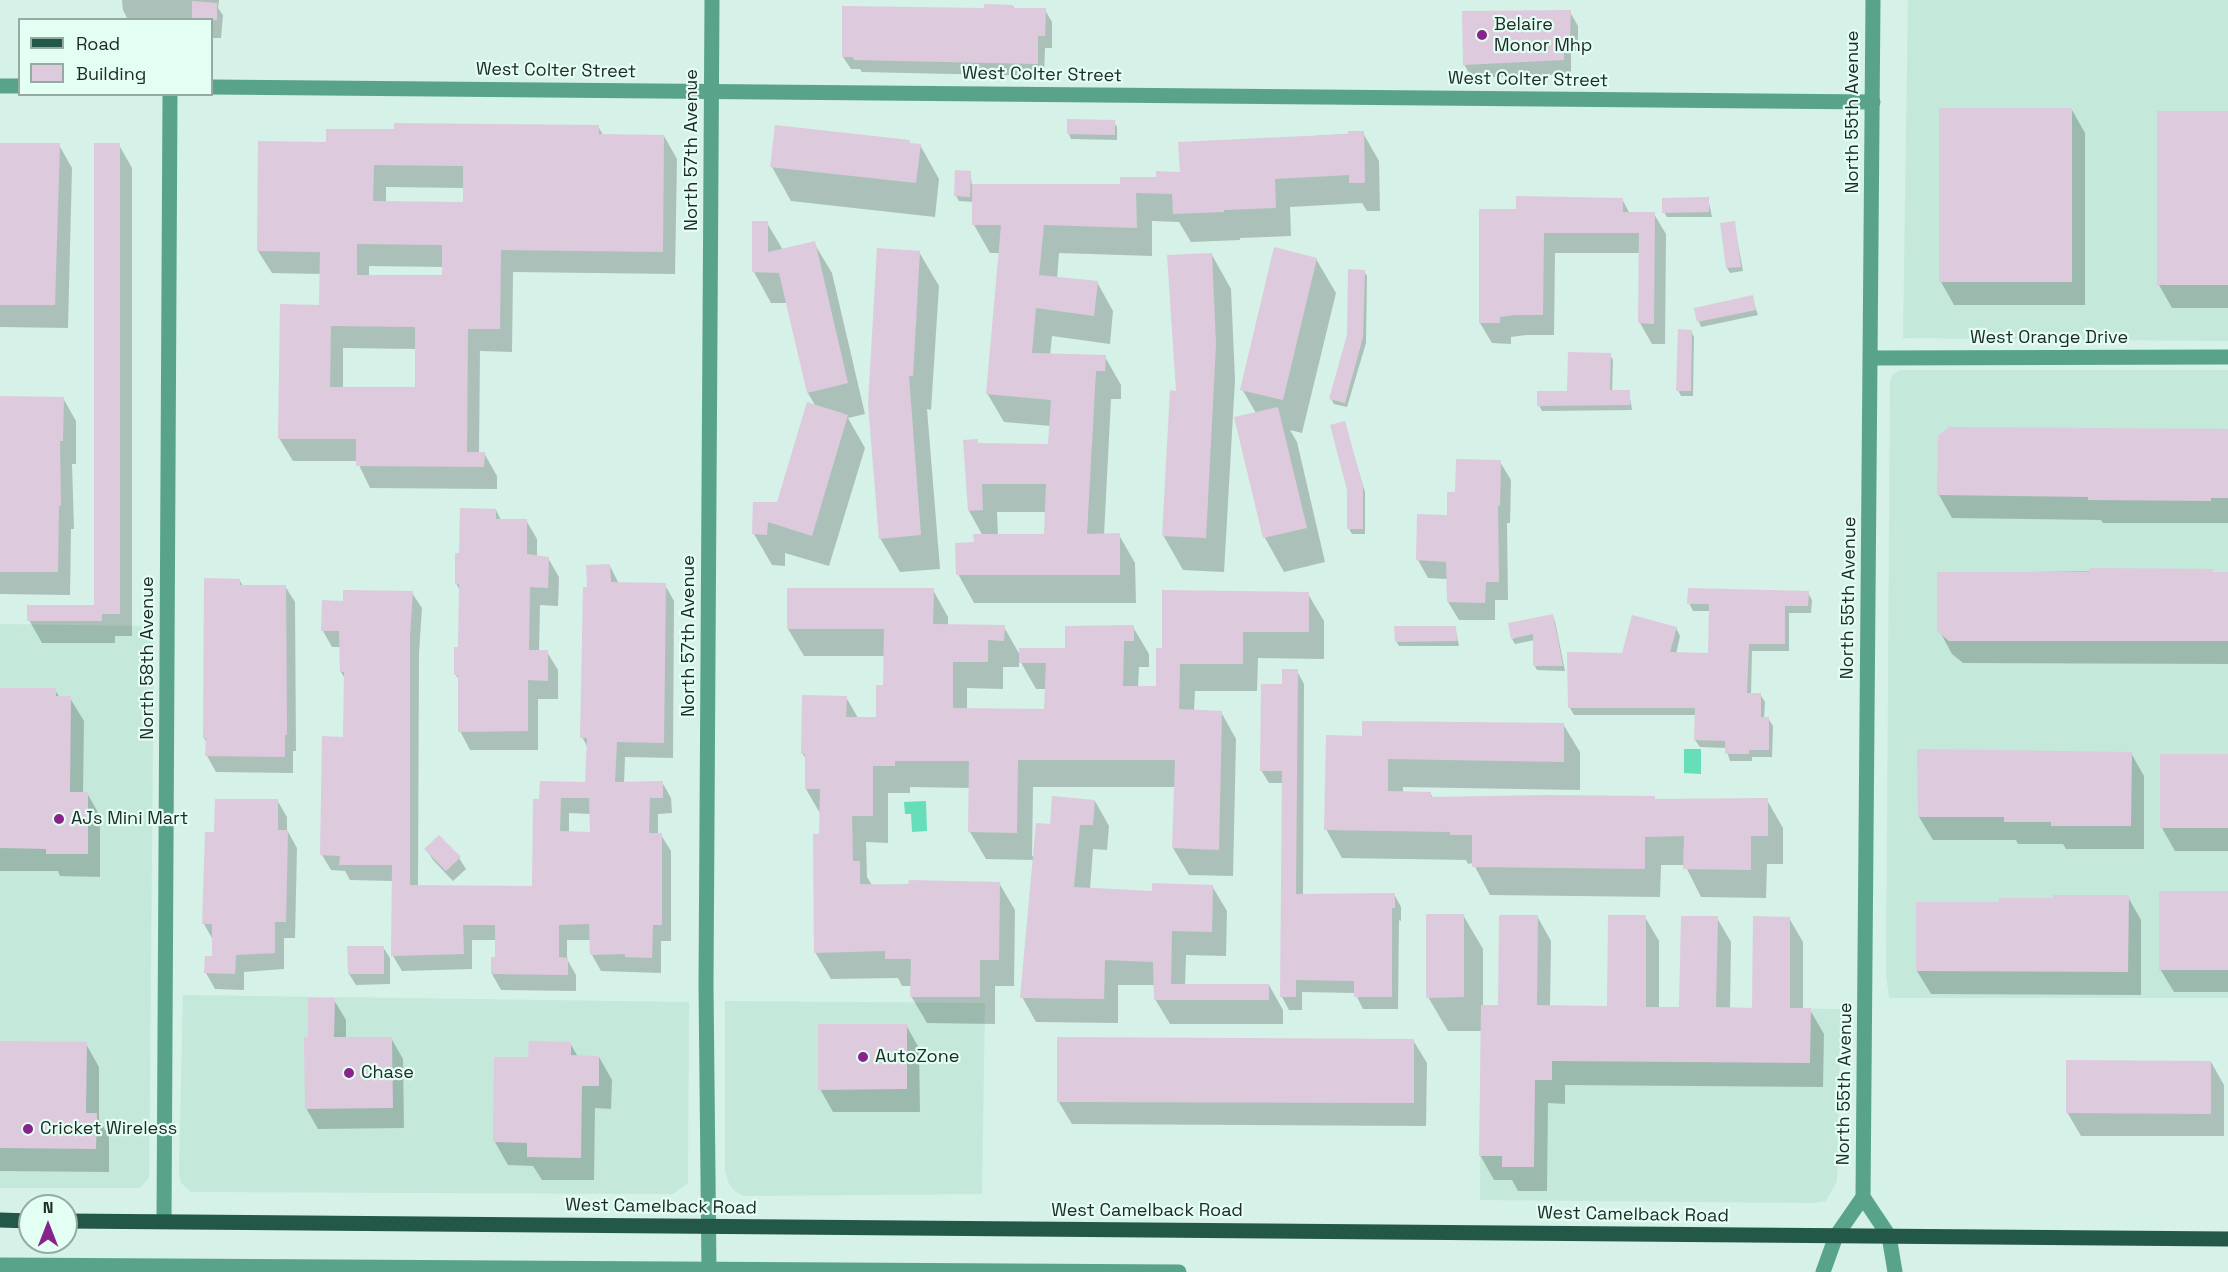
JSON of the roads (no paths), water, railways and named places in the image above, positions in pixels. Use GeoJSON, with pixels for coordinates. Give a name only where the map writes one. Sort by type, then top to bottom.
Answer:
{"type":"FeatureCollection","features":[{"type":"Feature","properties":{"kind":"main road"},"geometry":{"type":"LineString","coordinates":[[0,1220],[18,1221]]}},
{"type":"Feature","properties":{"kind":"main road","name":"West Camelback Road"},"geometry":{"type":"LineString","coordinates":[[78,1221],[2228,1239]]}},
{"type":"Feature","properties":{"kind":"street","name":"North 57th Avenue"},"geometry":{"type":"LineString","coordinates":[[709,1271],[706,962],[712,0]]}},
{"type":"Feature","properties":{"kind":"street","name":"North 55th Avenue"},"geometry":{"type":"LineString","coordinates":[[1863,1197],[1873,0]]}},
{"type":"Feature","properties":{"kind":"street"},"geometry":{"type":"LineString","coordinates":[[0,86],[18,86]]}},
{"type":"Feature","properties":{"kind":"street","name":"West Colter Street"},"geometry":{"type":"LineString","coordinates":[[213,87],[1873,102]]}},
{"type":"Feature","properties":{"kind":"street","name":"North 58th Avenue"},"geometry":{"type":"LineString","coordinates":[[164,1221],[170,96]]}},
{"type":"Feature","properties":{"kind":"street","name":"West Orange Drive"},"geometry":{"type":"LineString","coordinates":[[1871,358],[2228,357]]}},
{"type":"Feature","properties":{"kind":"street"},"geometry":{"type":"LineString","coordinates":[[1823,1272],[1836,1236],[1863,1197],[1889,1236],[1895,1272]]}},
{"type":"Feature","properties":{"kind":"street"},"geometry":{"type":"LineString","coordinates":[[0,1265],[28,1269],[1179,1272]]}},
{"type":"Feature","properties":{"kind":"place","name":"Belaire Monor Mhp"},"geometry":{"type":"Point","coordinates":[1482,35]}},
{"type":"Feature","properties":{"kind":"place","name":"AJs Mini Mart"},"geometry":{"type":"Point","coordinates":[59,819]}},
{"type":"Feature","properties":{"kind":"place","name":"AutoZone"},"geometry":{"type":"Point","coordinates":[863,1057]}},
{"type":"Feature","properties":{"kind":"place","name":"Chase"},"geometry":{"type":"Point","coordinates":[349,1073]}},
{"type":"Feature","properties":{"kind":"place","name":"Cricket Wireless"},"geometry":{"type":"Point","coordinates":[28,1129]}}]}
